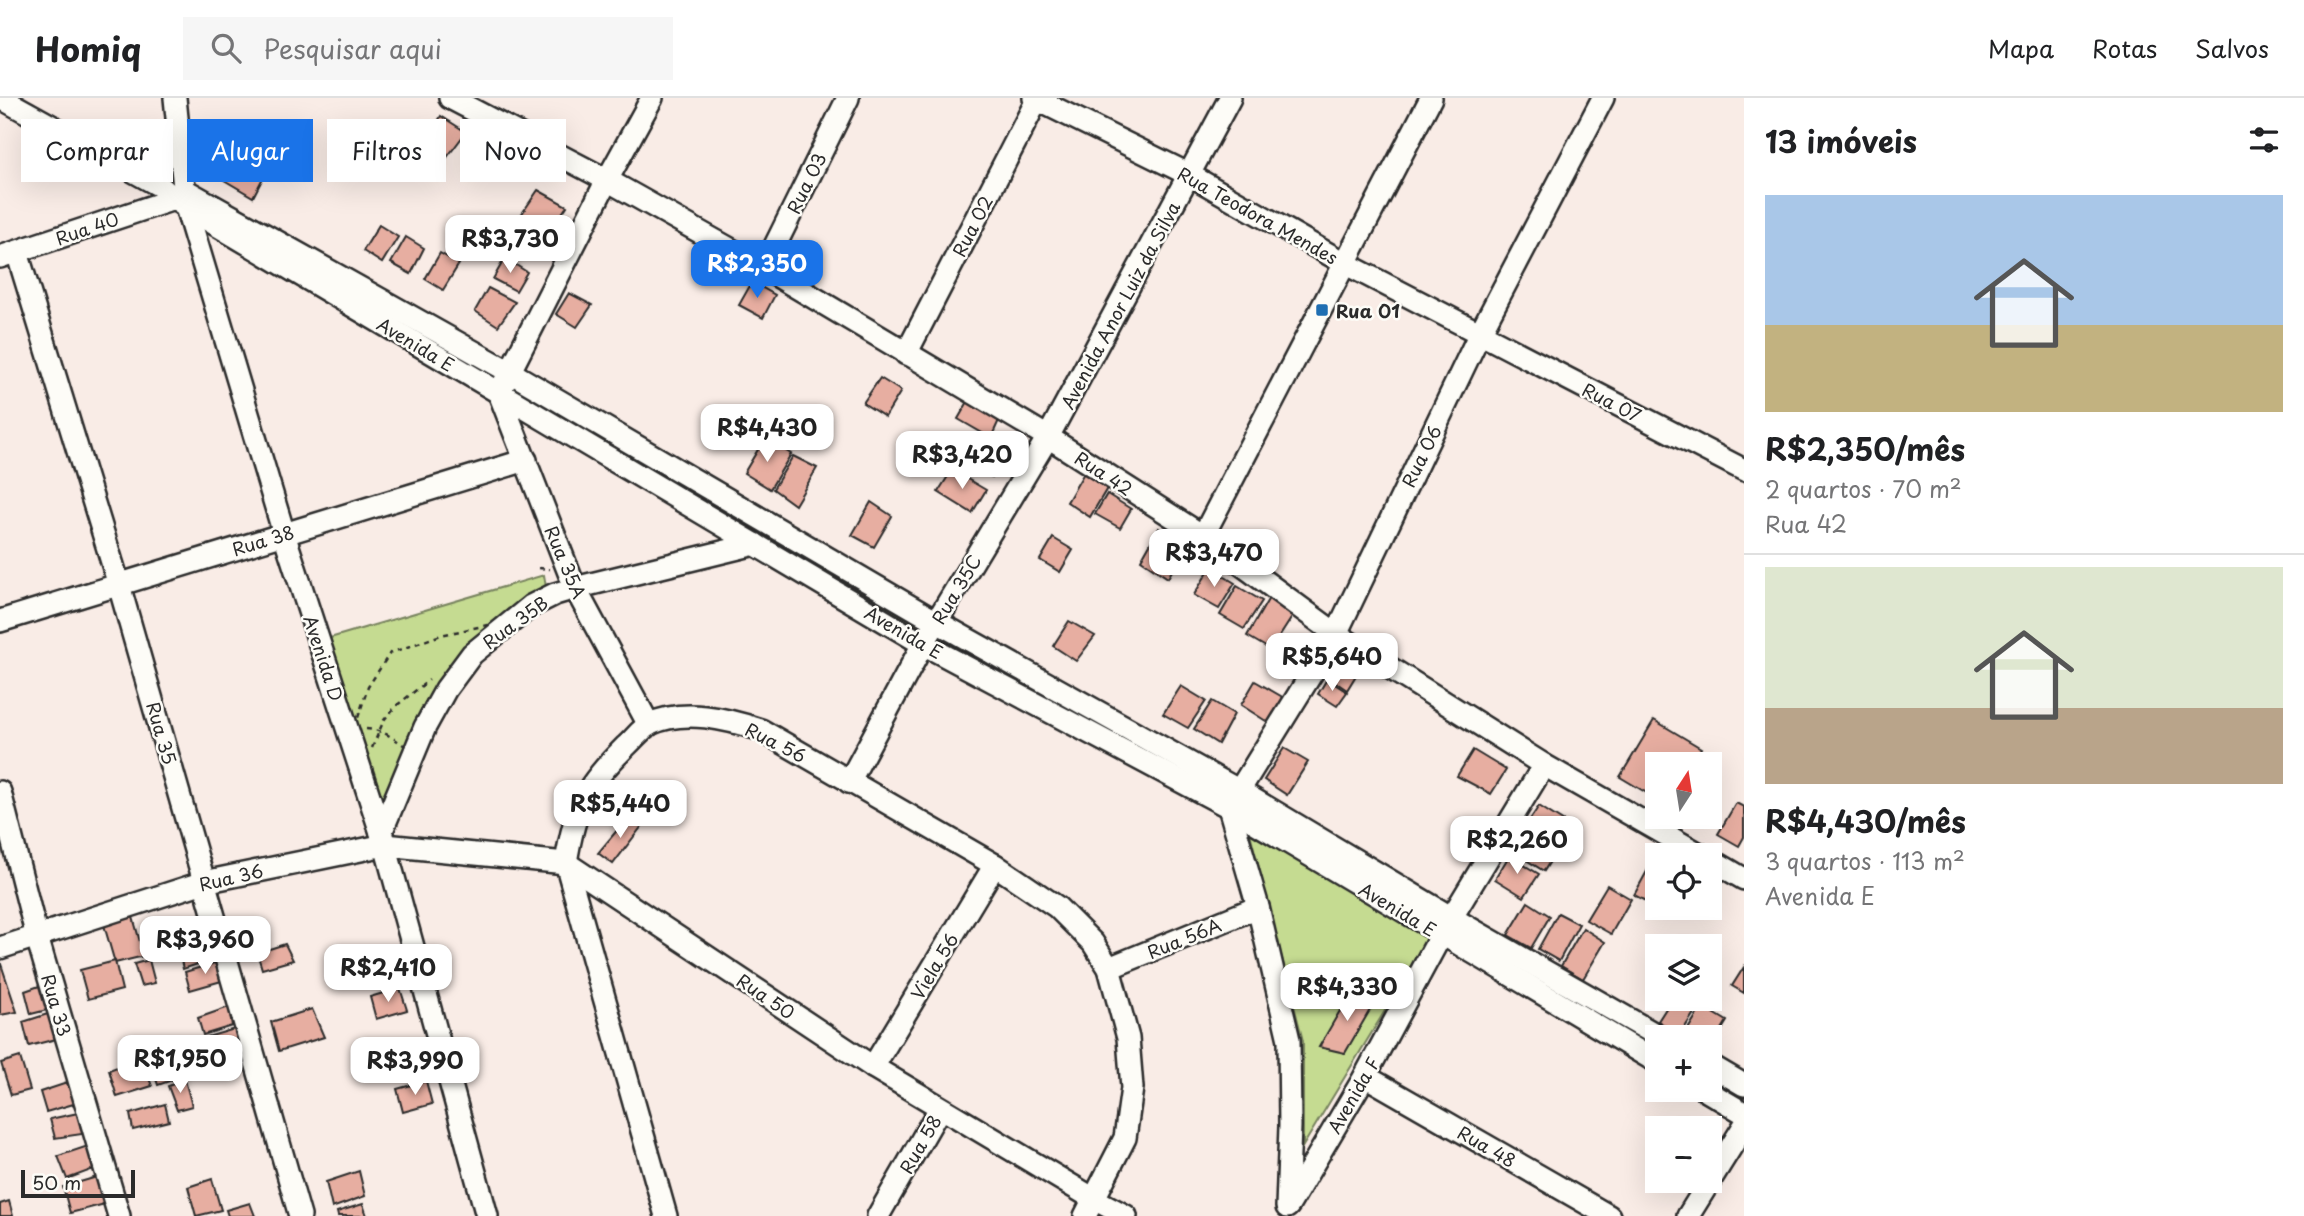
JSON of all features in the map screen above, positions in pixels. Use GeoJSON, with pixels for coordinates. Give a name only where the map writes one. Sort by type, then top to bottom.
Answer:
{"type":"FeatureCollection","features":[{"type":"Feature","properties":{"kind":"street","name":"Avenida E"},"geometry":{"type":"LineString","coordinates":[[1,98],[294,261],[510,372],[1234,799],[1446,927],[1645,1054]]}},
{"type":"Feature","properties":{"kind":"street","name":"Avenida D"},"geometry":{"type":"LineString","coordinates":[[175,98],[177,196],[383,839],[487,1216]]}},
{"type":"Feature","properties":{"kind":"street","name":"Rua 42"},"geometry":{"type":"LineString","coordinates":[[450,98],[607,180],[764,268],[1048,437],[1203,536],[1336,634],[1544,765],[1680,843]]}},
{"type":"Feature","properties":{"kind":"street"},"geometry":{"type":"LineString","coordinates":[[499,393],[607,180],[652,98]]}},
{"type":"Feature","properties":{"kind":"street","name":"Rua 03"},"geometry":{"type":"LineString","coordinates":[[764,268],[848,98]]}},
{"type":"Feature","properties":{"kind":"street","name":"Rua Teodora Mendes"},"geometry":{"type":"LineString","coordinates":[[1036,98],[1190,175],[1346,264],[1480,334]]}},
{"type":"Feature","properties":{"kind":"street","name":"Rua 02"},"geometry":{"type":"LineString","coordinates":[[906,354],[1036,98]]}},
{"type":"Feature","properties":{"kind":"street","name":"Avenida Anor Luiz da Silva"},"geometry":{"type":"LineString","coordinates":[[1048,437],[1230,98]]}},
{"type":"Feature","properties":{"kind":"street"},"geometry":{"type":"LineString","coordinates":[[1203,536],[1431,98]]}},
{"type":"Feature","properties":{"kind":"street","name":"Rua 06"},"geometry":{"type":"LineString","coordinates":[[1234,799],[1336,634],[1480,334],[1603,98]]}},
{"type":"Feature","properties":{"kind":"street","name":"Rua 40"},"geometry":{"type":"LineString","coordinates":[[8,254],[177,196]]}},
{"type":"Feature","properties":{"kind":"street","name":"Rua 35"},"geometry":{"type":"LineString","coordinates":[[8,254],[119,585],[300,1216]]}},
{"type":"Feature","properties":{"kind":"street","name":"Avenida E"},"geometry":{"type":"LineString","coordinates":[[294,261],[499,393],[923,644],[1234,799]]}},
{"type":"Feature","properties":{"kind":"street","name":"Rua 07"},"geometry":{"type":"LineString","coordinates":[[1480,334],[1744,470]]}},
{"type":"Feature","properties":{"kind":"street","name":"Rua 35A"},"geometry":{"type":"LineString","coordinates":[[499,393],[575,587],[649,724]]}},
{"type":"Feature","properties":{"kind":"street","name":"Rua 35C"},"geometry":{"type":"LineString","coordinates":[[849,782],[923,644],[1048,437]]}},
{"type":"Feature","properties":{"kind":"street","name":"Rua 38"},"geometry":{"type":"LineString","coordinates":[[0,621],[526,460]]}},
{"type":"Feature","properties":{"kind":"street","name":"Rua 35B"},"geometry":{"type":"LineString","coordinates":[[383,839],[425,727],[446,689],[472,654],[531,606],[575,587],[755,544]]}},
{"type":"Feature","properties":{"kind":"street","name":"Rua 56"},"geometry":{"type":"LineString","coordinates":[[649,724],[684,717],[723,718],[761,730],[995,865],[1057,907],[1093,943],[1109,968],[1128,1038],[1132,1088],[1125,1138],[1089,1208]]}},
{"type":"Feature","properties":{"kind":"street"},"geometry":{"type":"LineString","coordinates":[[649,724],[600,772],[581,801],[570,834],[566,863],[666,1216]]}},
{"type":"Feature","properties":{"kind":"street","name":"Avenida F"},"geometry":{"type":"LineString","coordinates":[[1285,1212],[1365,1076],[1446,927],[1544,765]]}},
{"type":"Feature","properties":{"kind":"street","name":"Rua 33"},"geometry":{"type":"LineString","coordinates":[[0,792],[37,937],[119,1216]]}},
{"type":"Feature","properties":{"kind":"street","name":"Avenida F"},"geometry":{"type":"LineString","coordinates":[[1234,799],[1289,1041],[1290,1126],[1285,1212]]}},
{"type":"Feature","properties":{"kind":"street","name":"Rua 50"},"geometry":{"type":"LineString","coordinates":[[383,839],[566,863],[1089,1208],[1126,1216]]}},
{"type":"Feature","properties":{"kind":"street","name":"Rua 36"},"geometry":{"type":"LineString","coordinates":[[0,948],[204,882],[383,839]]}},
{"type":"Feature","properties":{"kind":"street","name":"Viela 56"},"geometry":{"type":"LineString","coordinates":[[873,1067],[995,865]]}},
{"type":"Feature","properties":{"kind":"street"},"geometry":{"type":"LineString","coordinates":[[1722,866],[1744,879]]}},
{"type":"Feature","properties":{"kind":"street","name":"Rua 56A"},"geometry":{"type":"LineString","coordinates":[[1109,968],[1258,907]]}},
{"type":"Feature","properties":{"kind":"street","name":"Avenida E"},"geometry":{"type":"LineString","coordinates":[[1446,927],[1645,1030]]}},
{"type":"Feature","properties":{"kind":"street"},"geometry":{"type":"LineString","coordinates":[[1722,1072],[1744,1085]]}},
{"type":"Feature","properties":{"kind":"street","name":"Rua 48"},"geometry":{"type":"LineString","coordinates":[[1365,1076],[1609,1216]]}},
{"type":"Feature","properties":{"kind":"street"},"geometry":{"type":"LineString","coordinates":[[1722,1100],[1744,1113]]}},
{"type":"Feature","properties":{"kind":"street","name":"Rua 58"},"geometry":{"type":"LineString","coordinates":[[878,1216],[940,1108]]}},
{"type":"Feature","properties":{"kind":"street"},"geometry":{"type":"LineString","coordinates":[[1688,1216],[1744,1126]]}},
{"type":"Feature","properties":{"kind":"path"},"geometry":{"type":"LineString","coordinates":[[492,624],[473,638],[445,673],[424,683],[406,697],[384,720],[379,731],[364,728],[354,730],[368,687],[390,653],[441,635],[492,624]]}},
{"type":"Feature","properties":{"kind":"green space"},"geometry":{"type":"Polygon","coordinates":[[[521,392],[918,622],[916,629],[520,396],[521,392]]]}},
{"type":"Feature","properties":{"kind":"green space"},"geometry":{"type":"Polygon","coordinates":[[[544,575],[546,587],[468,647],[389,807],[375,805],[330,638],[544,575]]]}},
{"type":"Feature","properties":{"kind":"green space"},"geometry":{"type":"Polygon","coordinates":[[[944,638],[1183,771],[942,644],[944,638]]]}},
{"type":"Feature","properties":{"kind":"green space"},"geometry":{"type":"Polygon","coordinates":[[[1250,833],[1429,938],[1303,1146],[1303,1041],[1250,833]]]}},
{"type":"Feature","properties":{"kind":"building"},"geometry":{"type":"Polygon","coordinates":[[[446,119],[460,128],[460,140],[446,159],[446,119]]]}},
{"type":"Feature","properties":{"kind":"building"},"geometry":{"type":"Polygon","coordinates":[[[227,182],[261,182],[253,197],[227,182]]]}},
{"type":"Feature","properties":{"kind":"building"},"geometry":{"type":"Polygon","coordinates":[[[538,190],[567,206],[548,234],[519,218],[538,190]]]}},
{"type":"Feature","properties":{"kind":"building"},"geometry":{"type":"Polygon","coordinates":[[[379,225],[398,237],[382,263],[363,251],[379,225]]]}},
{"type":"Feature","properties":{"kind":"building"},"geometry":{"type":"Polygon","coordinates":[[[406,237],[424,248],[411,274],[391,263],[406,237]]]}},
{"type":"Feature","properties":{"kind":"building"},"geometry":{"type":"Polygon","coordinates":[[[440,253],[459,264],[443,290],[425,279],[440,253]]]}},
{"type":"Feature","properties":{"kind":"building"},"geometry":{"type":"Polygon","coordinates":[[[505,258],[527,272],[516,291],[493,279],[505,258]]]}},
{"type":"Feature","properties":{"kind":"building"},"geometry":{"type":"Polygon","coordinates":[[[752,282],[775,295],[763,318],[739,305],[752,282]]]}},
{"type":"Feature","properties":{"kind":"building"},"geometry":{"type":"Polygon","coordinates":[[[488,288],[515,302],[498,326],[475,311],[488,288]]]}},
{"type":"Feature","properties":{"kind":"building"},"geometry":{"type":"Polygon","coordinates":[[[569,293],[592,305],[577,327],[556,314],[569,293]]]}},
{"type":"Feature","properties":{"kind":"building"},"geometry":{"type":"Polygon","coordinates":[[[880,378],[901,391],[885,417],[863,403],[880,378]]]}},
{"type":"Feature","properties":{"kind":"building"},"geometry":{"type":"Polygon","coordinates":[[[970,398],[1001,416],[991,438],[958,419],[970,398]]]}},
{"type":"Feature","properties":{"kind":"building"},"geometry":{"type":"Polygon","coordinates":[[[765,438],[791,454],[770,489],[744,473],[765,438]]]}},
{"type":"Feature","properties":{"kind":"building"},"geometry":{"type":"Polygon","coordinates":[[[963,440],[999,457],[992,477],[954,461],[963,440]]]}},
{"type":"Feature","properties":{"kind":"building"},"geometry":{"type":"Polygon","coordinates":[[[793,456],[817,468],[795,505],[773,489],[793,456]]]}},
{"type":"Feature","properties":{"kind":"building"},"geometry":{"type":"Polygon","coordinates":[[[952,470],[986,490],[972,513],[938,492],[952,470]]]}},
{"type":"Feature","properties":{"kind":"building"},"geometry":{"type":"Polygon","coordinates":[[[1085,471],[1109,485],[1090,517],[1067,502],[1085,471]]]}},
{"type":"Feature","properties":{"kind":"building"},"geometry":{"type":"Polygon","coordinates":[[[1107,494],[1131,509],[1120,528],[1095,514],[1107,494]]]}},
{"type":"Feature","properties":{"kind":"building"},"geometry":{"type":"Polygon","coordinates":[[[871,502],[892,516],[874,547],[852,535],[871,502]]]}},
{"type":"Feature","properties":{"kind":"building"},"geometry":{"type":"Polygon","coordinates":[[[1159,528],[1186,545],[1168,578],[1141,560],[1159,528]]]}},
{"type":"Feature","properties":{"kind":"building"},"geometry":{"type":"Polygon","coordinates":[[[1053,538],[1073,550],[1060,572],[1040,560],[1053,538]]]}},
{"type":"Feature","properties":{"kind":"building"},"geometry":{"type":"Polygon","coordinates":[[[1210,568],[1235,583],[1219,609],[1194,595],[1210,568]]]}},
{"type":"Feature","properties":{"kind":"building"},"geometry":{"type":"Polygon","coordinates":[[[1237,586],[1262,601],[1244,629],[1220,615],[1237,586]]]}},
{"type":"Feature","properties":{"kind":"building"},"geometry":{"type":"Polygon","coordinates":[[[1269,598],[1294,614],[1271,650],[1247,636],[1269,598]]]}},
{"type":"Feature","properties":{"kind":"building"},"geometry":{"type":"Polygon","coordinates":[[[1069,621],[1095,636],[1076,661],[1053,646],[1069,621]]]}},
{"type":"Feature","properties":{"kind":"building"},"geometry":{"type":"Polygon","coordinates":[[[1339,660],[1358,672],[1347,690],[1328,677],[1339,660]]]}},
{"type":"Feature","properties":{"kind":"building"},"geometry":{"type":"Polygon","coordinates":[[[1327,679],[1347,692],[1337,706],[1318,694],[1327,679]]]}},
{"type":"Feature","properties":{"kind":"building"},"geometry":{"type":"Polygon","coordinates":[[[1255,681],[1286,699],[1269,723],[1241,705],[1255,681]]]}},
{"type":"Feature","properties":{"kind":"building"},"geometry":{"type":"Polygon","coordinates":[[[1181,686],[1206,701],[1188,728],[1163,714],[1181,686]]]}},
{"type":"Feature","properties":{"kind":"building"},"geometry":{"type":"Polygon","coordinates":[[[1212,701],[1234,714],[1218,744],[1194,729],[1212,701]]]}},
{"type":"Feature","properties":{"kind":"building"},"geometry":{"type":"Polygon","coordinates":[[[1654,720],[1701,748],[1699,752],[1645,752],[1645,792],[1620,777],[1654,720]]]}},
{"type":"Feature","properties":{"kind":"building"},"geometry":{"type":"Polygon","coordinates":[[[1284,748],[1308,762],[1287,795],[1264,780],[1284,748]]]}},
{"type":"Feature","properties":{"kind":"building"},"geometry":{"type":"Polygon","coordinates":[[[1473,750],[1506,770],[1491,794],[1457,776],[1473,750]]]}},
{"type":"Feature","properties":{"kind":"building"},"geometry":{"type":"Polygon","coordinates":[[[1736,803],[1744,807],[1744,837],[1739,846],[1718,834],[1736,803]]]}},
{"type":"Feature","properties":{"kind":"building"},"geometry":{"type":"Polygon","coordinates":[[[1539,806],[1569,825],[1555,847],[1525,827],[1539,806]]]}},
{"type":"Feature","properties":{"kind":"building"},"geometry":{"type":"Polygon","coordinates":[[[629,816],[642,826],[613,864],[598,853],[629,816]]]}},
{"type":"Feature","properties":{"kind":"building"},"geometry":{"type":"Polygon","coordinates":[[[1529,832],[1557,850],[1544,871],[1515,853],[1529,832]]]}},
{"type":"Feature","properties":{"kind":"building"},"geometry":{"type":"Polygon","coordinates":[[[1509,856],[1539,874],[1524,897],[1495,879],[1509,856]]]}},
{"type":"Feature","properties":{"kind":"building"},"geometry":{"type":"Polygon","coordinates":[[[1645,875],[1645,901],[1634,895],[1645,875]]]}},
{"type":"Feature","properties":{"kind":"building"},"geometry":{"type":"Polygon","coordinates":[[[1607,885],[1631,899],[1611,934],[1586,920],[1607,885]]]}},
{"type":"Feature","properties":{"kind":"building"},"geometry":{"type":"Polygon","coordinates":[[[1528,902],[1550,916],[1531,948],[1508,935],[1528,902]]]}},
{"type":"Feature","properties":{"kind":"building"},"geometry":{"type":"Polygon","coordinates":[[[1558,913],[1579,924],[1559,961],[1538,949],[1558,913]]]}},
{"type":"Feature","properties":{"kind":"building"},"geometry":{"type":"Polygon","coordinates":[[[133,917],[144,956],[115,963],[104,925],[133,917]]]}},
{"type":"Feature","properties":{"kind":"building"},"geometry":{"type":"Polygon","coordinates":[[[1583,928],[1605,942],[1583,979],[1561,966],[1583,928]]]}},
{"type":"Feature","properties":{"kind":"building"},"geometry":{"type":"Polygon","coordinates":[[[210,934],[216,958],[183,969],[177,943],[210,934]]]}},
{"type":"Feature","properties":{"kind":"building"},"geometry":{"type":"Polygon","coordinates":[[[285,944],[293,960],[262,969],[257,953],[285,944]]]}},
{"type":"Feature","properties":{"kind":"building"},"geometry":{"type":"Polygon","coordinates":[[[149,960],[155,983],[141,986],[134,964],[149,960]]]}},
{"type":"Feature","properties":{"kind":"building"},"geometry":{"type":"Polygon","coordinates":[[[0,961],[17,1012],[0,1015],[0,961]]]}},
{"type":"Feature","properties":{"kind":"building"},"geometry":{"type":"Polygon","coordinates":[[[115,961],[122,990],[88,999],[80,970],[115,961]]]}},
{"type":"Feature","properties":{"kind":"building"},"geometry":{"type":"Polygon","coordinates":[[[218,962],[225,980],[190,990],[185,972],[218,962]]]}},
{"type":"Feature","properties":{"kind":"building"},"geometry":{"type":"Polygon","coordinates":[[[1744,967],[1744,993],[1732,986],[1744,967]]]}},
{"type":"Feature","properties":{"kind":"building"},"geometry":{"type":"Polygon","coordinates":[[[42,985],[51,1009],[31,1014],[25,991],[42,985]]]}},
{"type":"Feature","properties":{"kind":"building"},"geometry":{"type":"Polygon","coordinates":[[[400,988],[407,1010],[376,1019],[370,997],[400,988]]]}},
{"type":"Feature","properties":{"kind":"building"},"geometry":{"type":"Polygon","coordinates":[[[1352,990],[1374,1003],[1345,1053],[1319,1047],[1352,990]]]}},
{"type":"Feature","properties":{"kind":"building"},"geometry":{"type":"Polygon","coordinates":[[[229,1007],[232,1026],[203,1035],[198,1018],[229,1007]]]}},
{"type":"Feature","properties":{"kind":"building"},"geometry":{"type":"Polygon","coordinates":[[[312,1009],[324,1037],[279,1051],[271,1022],[312,1009]]]}},
{"type":"Feature","properties":{"kind":"building"},"geometry":{"type":"Polygon","coordinates":[[[57,1011],[64,1037],[29,1046],[23,1022],[57,1011]]]}},
{"type":"Feature","properties":{"kind":"building"},"geometry":{"type":"Polygon","coordinates":[[[1664,1011],[1695,1011],[1686,1025],[1664,1025],[1658,1021],[1664,1011]]]}},
{"type":"Feature","properties":{"kind":"building"},"geometry":{"type":"Polygon","coordinates":[[[1699,1011],[1710,1011],[1727,1021],[1722,1029],[1722,1025],[1691,1025],[1699,1011]]]}},
{"type":"Feature","properties":{"kind":"building"},"geometry":{"type":"Polygon","coordinates":[[[238,1028],[244,1056],[213,1065],[204,1038],[238,1028]]]}},
{"type":"Feature","properties":{"kind":"building"},"geometry":{"type":"Polygon","coordinates":[[[173,1047],[184,1076],[158,1085],[148,1055],[173,1047]]]}},
{"type":"Feature","properties":{"kind":"building"},"geometry":{"type":"Polygon","coordinates":[[[20,1057],[30,1090],[11,1095],[1,1063],[20,1057]]]}},
{"type":"Feature","properties":{"kind":"building"},"geometry":{"type":"Polygon","coordinates":[[[141,1058],[152,1086],[117,1097],[109,1070],[141,1058]]]}},
{"type":"Feature","properties":{"kind":"building"},"geometry":{"type":"Polygon","coordinates":[[[185,1080],[192,1106],[177,1110],[168,1086],[185,1080]]]}},
{"type":"Feature","properties":{"kind":"building"},"geometry":{"type":"Polygon","coordinates":[[[426,1081],[432,1104],[403,1112],[397,1089],[426,1081]]]}},
{"type":"Feature","properties":{"kind":"building"},"geometry":{"type":"Polygon","coordinates":[[[70,1082],[77,1103],[46,1112],[40,1092],[70,1082]]]}},
{"type":"Feature","properties":{"kind":"building"},"geometry":{"type":"Polygon","coordinates":[[[165,1104],[169,1121],[133,1130],[130,1114],[165,1104]]]}},
{"type":"Feature","properties":{"kind":"building"},"geometry":{"type":"Polygon","coordinates":[[[78,1113],[82,1134],[55,1138],[50,1119],[78,1113]]]}},
{"type":"Feature","properties":{"kind":"building"},"geometry":{"type":"Polygon","coordinates":[[[94,1144],[102,1166],[67,1179],[58,1156],[94,1144]]]}},
{"type":"Feature","properties":{"kind":"building"},"geometry":{"type":"Polygon","coordinates":[[[359,1171],[365,1196],[332,1208],[326,1182],[359,1171]]]}},
{"type":"Feature","properties":{"kind":"building"},"geometry":{"type":"Polygon","coordinates":[[[97,1177],[105,1204],[70,1213],[63,1187],[97,1177]]]}},
{"type":"Feature","properties":{"kind":"building"},"geometry":{"type":"Polygon","coordinates":[[[212,1179],[221,1210],[196,1216],[188,1187],[212,1179]]]}},
{"type":"Feature","properties":{"kind":"building"},"geometry":{"type":"Polygon","coordinates":[[[9,1201],[13,1216],[0,1216],[0,1204],[9,1201]]]}},
{"type":"Feature","properties":{"kind":"building"},"geometry":{"type":"Polygon","coordinates":[[[250,1203],[255,1216],[228,1216],[226,1210],[250,1203]]]}},
{"type":"Feature","properties":{"kind":"building"},"geometry":{"type":"Polygon","coordinates":[[[363,1204],[367,1216],[338,1216],[337,1212],[363,1204]]]}},
{"type":"Feature","properties":{"kind":"place","name":"Rua 01"},"geometry":{"type":"Point","coordinates":[1322,310]}}]}
